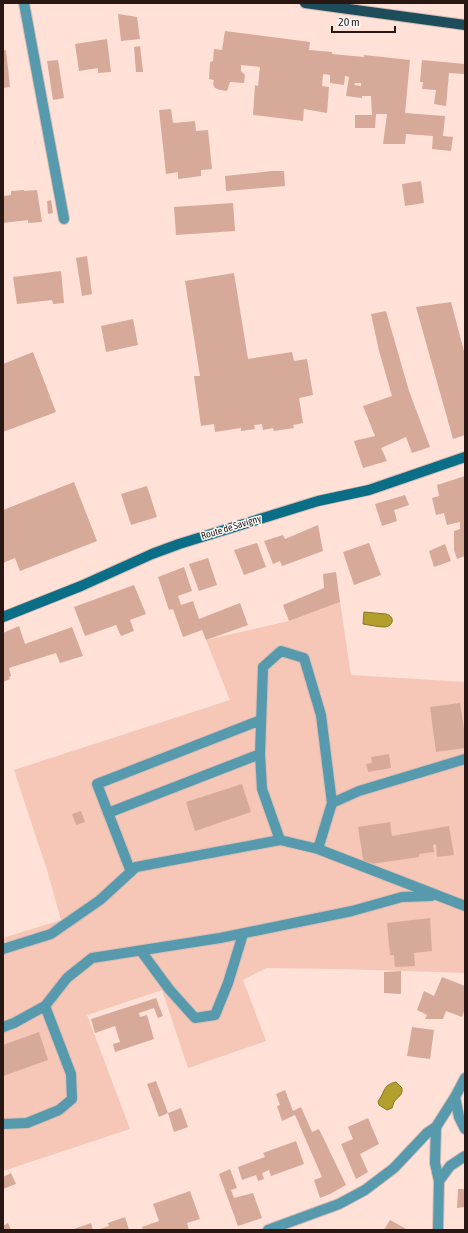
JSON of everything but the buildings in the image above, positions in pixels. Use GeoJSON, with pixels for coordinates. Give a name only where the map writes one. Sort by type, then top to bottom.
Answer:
{"type":"FeatureCollection","features":[{"type":"Feature","properties":{"kind":"main road"},"geometry":{"type":"LineString","coordinates":[[305,3],[465,25]]}},
{"type":"Feature","properties":{"kind":"main road","name":"Route de Savigny"},"geometry":{"type":"LineString","coordinates":[[3,617],[81,586],[152,554],[179,544],[318,501],[375,488],[465,457]]}},
{"type":"Feature","properties":{"kind":"street"},"geometry":{"type":"LineString","coordinates":[[24,3],[64,219]]}},
{"type":"Feature","properties":{"kind":"street"},"geometry":{"type":"LineString","coordinates":[[280,840],[262,790],[260,754],[263,667],[281,651],[304,658],[321,715],[332,803],[318,849]]}},
{"type":"Feature","properties":{"kind":"street"},"geometry":{"type":"LineString","coordinates":[[131,872],[97,784],[261,720]]}},
{"type":"Feature","properties":{"kind":"street"},"geometry":{"type":"LineString","coordinates":[[108,813],[260,754]]}},
{"type":"Feature","properties":{"kind":"street"},"geometry":{"type":"LineString","coordinates":[[332,803],[359,791],[465,759]]}},
{"type":"Feature","properties":{"kind":"street"},"geometry":{"type":"LineString","coordinates":[[3,949],[51,934],[100,900],[136,867],[280,840],[318,849],[435,896],[465,906]]}},
{"type":"Feature","properties":{"kind":"street"},"geometry":{"type":"LineString","coordinates":[[3,1027],[14,1023],[45,1006],[67,978],[92,958],[243,934],[352,911],[402,897],[435,896]]}},
{"type":"Feature","properties":{"kind":"street"},"geometry":{"type":"LineString","coordinates":[[141,951],[169,989],[195,1018],[215,1015],[228,983],[243,934]]}},
{"type":"Feature","properties":{"kind":"street"},"geometry":{"type":"LineString","coordinates":[[3,1124],[27,1123],[59,1110],[72,1099],[72,1074],[45,1006]]}},
{"type":"Feature","properties":{"kind":"street"},"geometry":{"type":"LineString","coordinates":[[268,1230],[339,1204],[365,1190],[394,1168],[426,1133],[436,1127],[465,1078]]}},
{"type":"Feature","properties":{"kind":"street"},"geometry":{"type":"LineString","coordinates":[[455,1097],[459,1117],[465,1129]]}},
{"type":"Feature","properties":{"kind":"street"},"geometry":{"type":"LineString","coordinates":[[436,1127],[435,1163],[439,1181],[438,1230]]}},
{"type":"Feature","properties":{"kind":"street"},"geometry":{"type":"LineString","coordinates":[[439,1181],[450,1166],[465,1156]]}},
{"type":"Feature","properties":{"kind":"shaded area"},"geometry":{"type":"Polygon","coordinates":[[[340,602],[351,675],[465,682],[465,973],[266,968],[243,980],[266,1041],[188,1068],[162,990],[87,1015],[130,1129],[3,1171],[3,938],[61,920],[47,870],[14,770],[230,700],[206,640],[289,621],[340,602]]]}},
{"type":"Feature","properties":{"kind":"shaded area"},"geometry":{"type":"Polygon","coordinates":[[[364,612],[389,615],[392,619],[392,623],[385,627],[363,624],[364,612]]]}},
{"type":"Feature","properties":{"kind":"shaded area"},"geometry":{"type":"Polygon","coordinates":[[[396,1082],[402,1088],[402,1093],[394,1102],[392,1108],[387,1110],[379,1105],[378,1101],[386,1087],[391,1083],[396,1082]]]}}]}
